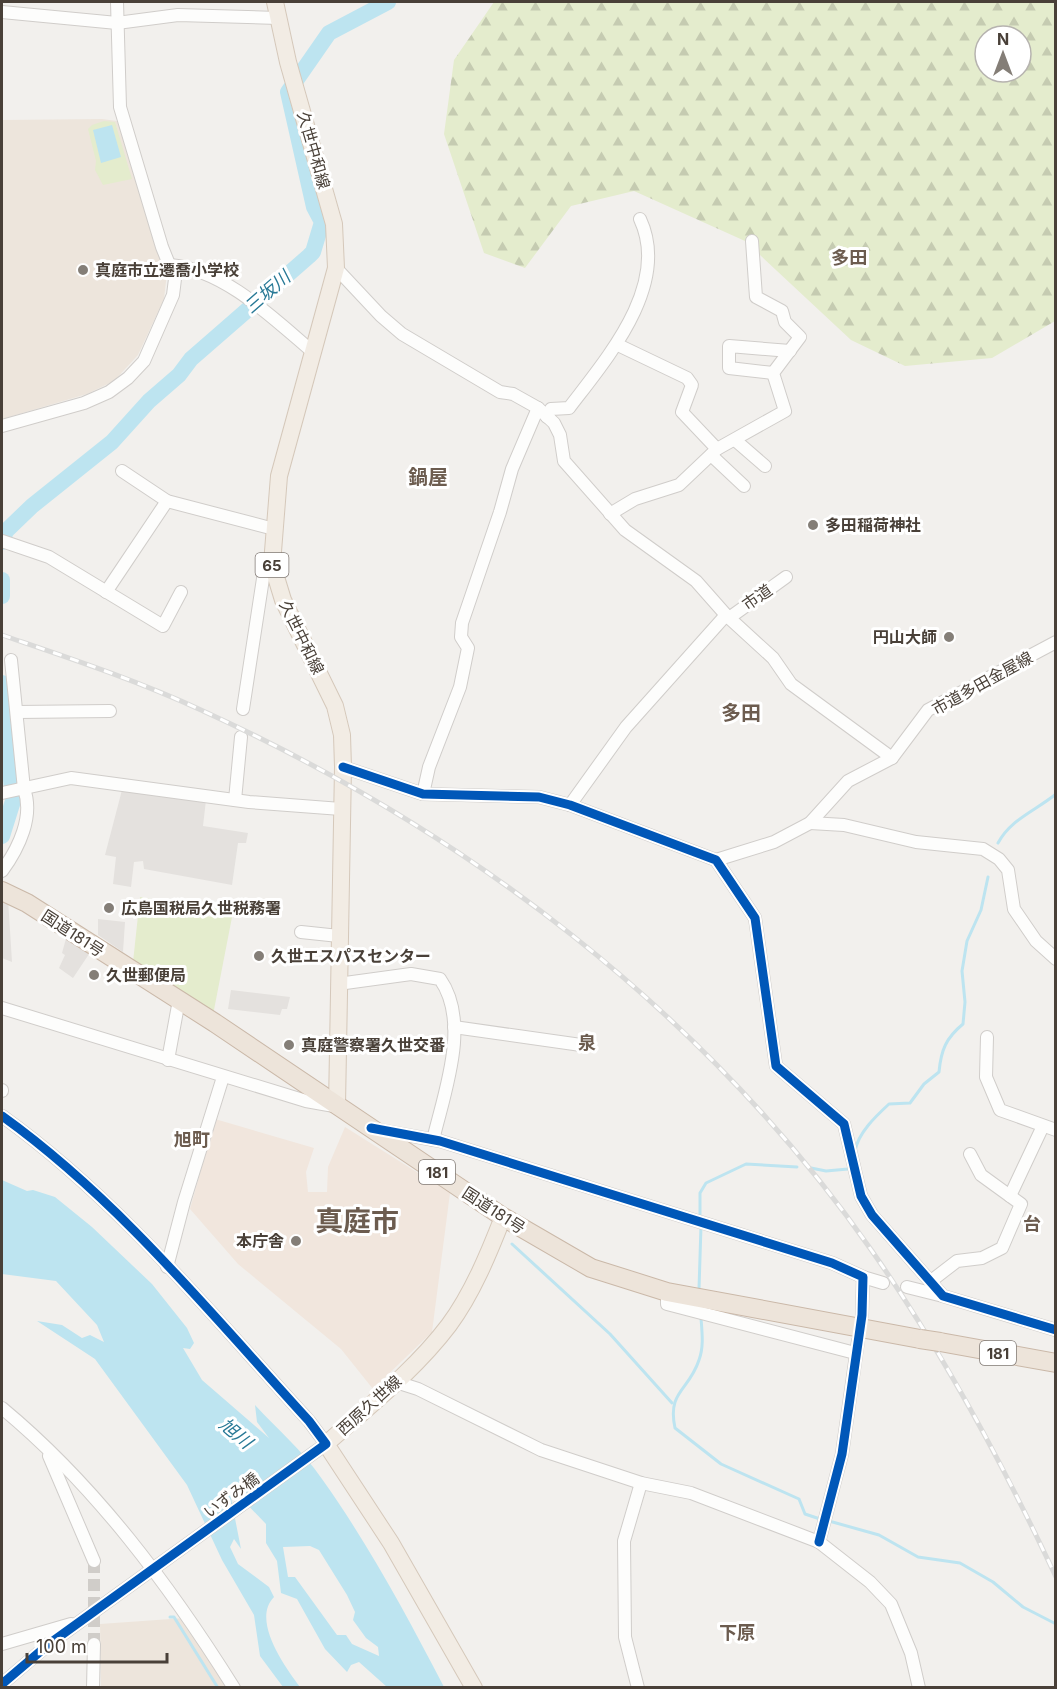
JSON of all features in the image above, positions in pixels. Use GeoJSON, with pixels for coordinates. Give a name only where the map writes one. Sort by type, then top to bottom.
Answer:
{"type":"FeatureCollection","features":[{"type":"Feature","properties":{"kind":"highway","name":"国道181号"},"geometry":{"type":"LineString","coordinates":[[2,891],[27,903],[179,1000],[310,1096],[337,1106],[503,1217],[591,1268],[668,1292],[1056,1363]]}},
{"type":"Feature","properties":{"kind":"main road","name":"久世中和線"},"geometry":{"type":"LineString","coordinates":[[277,10],[294,81],[334,224],[336,268],[315,353],[279,476],[272,564],[283,600],[335,706],[342,735],[337,1106]]}},
{"type":"Feature","properties":{"kind":"main road","name":"西原久世線"},"geometry":{"type":"LineString","coordinates":[[474,1688],[391,1543],[326,1444],[396,1382],[451,1323],[477,1275],[503,1217]]}},
{"type":"Feature","properties":{"kind":"street"},"geometry":{"type":"LineString","coordinates":[[2,426],[84,403],[109,392],[128,378],[144,361],[173,295],[175,279],[162,247],[120,107],[117,2]]}},
{"type":"Feature","properties":{"kind":"street"},"geometry":{"type":"LineString","coordinates":[[2,12],[117,23],[178,15],[277,10]]}},
{"type":"Feature","properties":{"kind":"street"},"geometry":{"type":"LineString","coordinates":[[423,794],[429,767],[460,687],[468,648],[461,637],[462,623],[500,512],[512,469],[542,412],[569,408],[618,345],[644,292],[648,236],[640,219]]}},
{"type":"Feature","properties":{"kind":"street"},"geometry":{"type":"LineString","coordinates":[[752,241],[756,297],[782,311],[785,322],[800,337],[773,373]]}},
{"type":"Feature","properties":{"kind":"street"},"geometry":{"type":"LineString","coordinates":[[170,265],[212,275],[230,285],[315,353]]}},
{"type":"Feature","properties":{"kind":"street"},"geometry":{"type":"LineString","coordinates":[[336,268],[381,316],[402,334],[500,392],[513,394],[542,412],[554,423],[560,435],[564,461],[625,530],[696,581],[727,617],[773,658],[791,684],[892,758],[848,782],[810,823],[774,842],[716,860]]}},
{"type":"Feature","properties":{"kind":"street"},"geometry":{"type":"LineString","coordinates":[[618,345],[687,378],[692,385],[682,412],[744,486]]}},
{"type":"Feature","properties":{"kind":"street"},"geometry":{"type":"LineString","coordinates":[[773,373],[729,368],[729,346],[790,351]]}},
{"type":"Feature","properties":{"kind":"street"},"geometry":{"type":"LineString","coordinates":[[610,514],[635,499],[679,484],[714,452],[785,411],[773,373]]}},
{"type":"Feature","properties":{"kind":"street"},"geometry":{"type":"LineString","coordinates":[[735,440],[765,466]]}},
{"type":"Feature","properties":{"kind":"street"},"geometry":{"type":"LineString","coordinates":[[122,471],[167,501],[274,529]]}},
{"type":"Feature","properties":{"kind":"street"},"geometry":{"type":"LineString","coordinates":[[106,592],[167,501]]}},
{"type":"Feature","properties":{"kind":"street"},"geometry":{"type":"LineString","coordinates":[[2,541],[49,557],[163,626],[181,592]]}},
{"type":"Feature","properties":{"kind":"street"},"geometry":{"type":"LineString","coordinates":[[243,709],[264,572],[272,564]]}},
{"type":"Feature","properties":{"kind":"street","name":"市道"},"geometry":{"type":"LineString","coordinates":[[570,805],[626,727],[727,617],[786,577]]}},
{"type":"Feature","properties":{"kind":"street","name":"市道多田金屋線"},"geometry":{"type":"LineString","coordinates":[[892,758],[928,710],[1056,642]]}},
{"type":"Feature","properties":{"kind":"street"},"geometry":{"type":"LineString","coordinates":[[2,871],[20,842],[30,804],[22,789],[11,660]]}},
{"type":"Feature","properties":{"kind":"street"},"geometry":{"type":"LineString","coordinates":[[16,712],[110,711]]}},
{"type":"Feature","properties":{"kind":"street"},"geometry":{"type":"LineString","coordinates":[[235,800],[241,737]]}},
{"type":"Feature","properties":{"kind":"street"},"geometry":{"type":"LineString","coordinates":[[343,767],[423,794],[539,797],[570,805],[716,860],[754,918],[776,1066],[844,1124],[861,1196],[872,1215],[943,1296]]}},
{"type":"Feature","properties":{"kind":"street"},"geometry":{"type":"LineString","coordinates":[[2,793],[71,778],[235,800],[341,809]]}},
{"type":"Feature","properties":{"kind":"street"},"geometry":{"type":"LineString","coordinates":[[810,823],[844,825],[916,842],[983,849],[999,859],[1008,870],[1014,909],[1036,941],[1056,960]]}},
{"type":"Feature","properties":{"kind":"street"},"geometry":{"type":"LineString","coordinates":[[301,932],[339,936]]}},
{"type":"Feature","properties":{"kind":"street"},"geometry":{"type":"LineString","coordinates":[[338,984],[411,975],[440,979],[450,993],[454,1026],[449,1086],[433,1140]]}},
{"type":"Feature","properties":{"kind":"street"},"geometry":{"type":"LineString","coordinates":[[168,1060],[179,1000]]}},
{"type":"Feature","properties":{"kind":"street"},"geometry":{"type":"LineString","coordinates":[[2,1008],[223,1077],[310,1096]]}},
{"type":"Feature","properties":{"kind":"street"},"geometry":{"type":"LineString","coordinates":[[454,1026],[580,1045]]}},
{"type":"Feature","properties":{"kind":"street"},"geometry":{"type":"LineString","coordinates":[[987,1036],[986,1077],[1000,1110],[1056,1130]]}},
{"type":"Feature","properties":{"kind":"street"},"geometry":{"type":"LineString","coordinates":[[167,1267],[192,1173],[223,1077]]}},
{"type":"Feature","properties":{"kind":"street"},"geometry":{"type":"LineString","coordinates":[[2,1116],[45,1147],[94,1190],[309,1421],[326,1444]]}},
{"type":"Feature","properties":{"kind":"street"},"geometry":{"type":"LineString","coordinates":[[1010,1196],[1043,1126]]}},
{"type":"Feature","properties":{"kind":"street"},"geometry":{"type":"LineString","coordinates":[[371,1128],[433,1140],[832,1263],[883,1283]]}},
{"type":"Feature","properties":{"kind":"street"},"geometry":{"type":"LineString","coordinates":[[931,1281],[957,1261],[982,1257],[1002,1248],[1021,1204],[981,1175],[970,1154]]}},
{"type":"Feature","properties":{"kind":"street"},"geometry":{"type":"LineString","coordinates":[[862,1315],[863,1277]]}},
{"type":"Feature","properties":{"kind":"street"},"geometry":{"type":"LineString","coordinates":[[907,1287],[1056,1330]]}},
{"type":"Feature","properties":{"kind":"street"},"geometry":{"type":"LineString","coordinates":[[668,1292],[668,1304],[855,1353]]}},
{"type":"Feature","properties":{"kind":"street"},"geometry":{"type":"LineString","coordinates":[[819,1542],[842,1454],[858,1341]]}},
{"type":"Feature","properties":{"kind":"street"},"geometry":{"type":"LineString","coordinates":[[396,1382],[418,1389],[541,1450],[641,1483],[692,1493],[819,1542],[870,1582],[891,1604],[911,1653],[919,1688]]}},
{"type":"Feature","properties":{"kind":"street"},"geometry":{"type":"LineString","coordinates":[[2,1408],[44,1447],[100,1505],[153,1570],[208,1646],[234,1688]]}},
{"type":"Feature","properties":{"kind":"street","name":"いずみ橋"},"geometry":{"type":"LineString","coordinates":[[2,1684],[81,1621],[326,1444]]}},
{"type":"Feature","properties":{"kind":"street"},"geometry":{"type":"LineString","coordinates":[[44,1447],[94,1561]]}},
{"type":"Feature","properties":{"kind":"street"},"geometry":{"type":"LineString","coordinates":[[638,1688],[625,1637],[624,1541],[641,1483]]}},
{"type":"Feature","properties":{"kind":"street"},"geometry":{"type":"LineString","coordinates":[[2,1644],[81,1621]]}},
{"type":"Feature","properties":{"kind":"street"},"geometry":{"type":"LineString","coordinates":[[93,1688],[94,1644]]}},
{"type":"Feature","properties":{"kind":"shaded area","name":"真庭市立遷喬小学校"},"geometry":{"type":"Polygon","coordinates":[[[102,119],[117,121],[123,134],[167,273],[164,299],[138,355],[114,381],[87,394],[2,419],[2,120],[102,119]]]}},
{"type":"Feature","properties":{"kind":"shaded area"},"geometry":{"type":"Polygon","coordinates":[[[122,790],[206,800],[203,826],[248,833],[246,843],[238,843],[232,885],[144,869],[143,861],[134,862],[131,887],[113,884],[116,857],[105,855],[122,790]]]}},
{"type":"Feature","properties":{"kind":"shaded area"},"geometry":{"type":"Polygon","coordinates":[[[2,896],[8,899],[12,962],[2,958],[2,896]]]}},
{"type":"Feature","properties":{"kind":"shaded area"},"geometry":{"type":"Polygon","coordinates":[[[98,919],[125,922],[123,952],[98,935],[98,919]]]}},
{"type":"Feature","properties":{"kind":"shaded area"},"geometry":{"type":"Polygon","coordinates":[[[67,935],[91,951],[73,978],[59,968],[65,955],[62,953],[67,935]]]}},
{"type":"Feature","properties":{"kind":"shaded area"},"geometry":{"type":"Polygon","coordinates":[[[231,990],[290,997],[287,1009],[282,1009],[280,1015],[228,1009],[231,990]]]}},
{"type":"Feature","properties":{"kind":"shaded area"},"geometry":{"type":"Polygon","coordinates":[[[215,1119],[314,1148],[306,1172],[308,1192],[327,1192],[328,1167],[345,1127],[450,1193],[432,1332],[373,1389],[341,1349],[238,1264],[190,1209],[215,1119]]]}},
{"type":"Feature","properties":{"kind":"shaded area"},"geometry":{"type":"Polygon","coordinates":[[[185,1618],[229,1687],[101,1687],[100,1624],[185,1618]]]}},
{"type":"Feature","properties":{"kind":"green space"},"geometry":{"type":"Polygon","coordinates":[[[494,2],[1055,2],[1055,321],[992,358],[905,366],[851,340],[745,241],[634,191],[571,206],[525,268],[484,253],[444,134],[454,60],[494,2]]]}},
{"type":"Feature","properties":{"kind":"green space"},"geometry":{"type":"Polygon","coordinates":[[[104,121],[115,122],[132,179],[103,185],[95,170],[96,161],[88,129],[104,121]]]}},
{"type":"Feature","properties":{"kind":"green space"},"geometry":{"type":"Polygon","coordinates":[[[140,897],[174,903],[173,911],[212,917],[215,908],[233,912],[213,1015],[133,962],[140,897]]]}},
{"type":"Feature","properties":{"kind":"water"},"geometry":{"type":"Polygon","coordinates":[[[112,125],[121,157],[101,163],[93,130],[112,125]]]}},
{"type":"Feature","properties":{"kind":"water","name":"旭川"},"geometry":{"type":"Polygon","coordinates":[[[2,1180],[27,1191],[33,1190],[55,1197],[92,1227],[152,1284],[187,1328],[194,1343],[190,1349],[183,1348],[202,1380],[269,1438],[257,1422],[255,1405],[315,1469],[372,1555],[444,1687],[387,1687],[359,1662],[351,1665],[347,1672],[325,1649],[297,1599],[281,1593],[277,1561],[266,1543],[266,1524],[239,1496],[231,1498],[241,1549],[234,1539],[230,1547],[238,1564],[269,1587],[274,1597],[268,1607],[266,1618],[268,1630],[279,1656],[300,1687],[283,1687],[260,1656],[254,1615],[222,1560],[187,1485],[95,1359],[37,1321],[62,1325],[82,1338],[90,1335],[104,1342],[97,1325],[56,1281],[2,1274],[2,1180]],[[310,1546],[283,1547],[288,1577],[295,1577],[337,1635],[346,1635],[352,1644],[379,1656],[378,1647],[366,1638],[353,1620],[355,1612],[347,1595],[319,1550],[310,1546]]]}},
{"type":"Feature","properties":{"kind":"waterway","name":"三坂川"},"geometry":{"type":"LineString","coordinates":[[2,542],[6,531],[32,506],[112,442],[149,401],[179,375],[191,359],[313,252],[322,222],[314,207],[288,92],[329,33],[388,2]]}},
{"type":"Feature","properties":{"kind":"waterway","name":"三坂川"},"geometry":{"type":"LineString","coordinates":[[2,580],[2,596]]}},
{"type":"Feature","properties":{"kind":"waterway","name":"三坂川"},"geometry":{"type":"LineString","coordinates":[[2,683],[13,801],[2,836]]}},
{"type":"Feature","properties":{"kind":"waterway"},"geometry":{"type":"LineString","coordinates":[[998,843],[1017,821],[1056,794]]}},
{"type":"Feature","properties":{"kind":"waterway"},"geometry":{"type":"LineString","coordinates":[[855,1151],[860,1138],[873,1119],[889,1104],[910,1103],[924,1084],[939,1072],[945,1045],[952,1034],[963,1024],[965,1002],[962,971],[967,941],[981,910],[988,877]]}},
{"type":"Feature","properties":{"kind":"waterway"},"geometry":{"type":"LineString","coordinates":[[700,1220],[700,1193],[706,1183],[746,1164],[797,1167]]}},
{"type":"Feature","properties":{"kind":"waterway"},"geometry":{"type":"LineString","coordinates":[[811,1168],[826,1171],[848,1169]]}},
{"type":"Feature","properties":{"kind":"waterway"},"geometry":{"type":"LineString","coordinates":[[699,1289],[701,1226]]}},
{"type":"Feature","properties":{"kind":"waterway"},"geometry":{"type":"LineString","coordinates":[[512,1244],[610,1334],[672,1403]]}},
{"type":"Feature","properties":{"kind":"waterway"},"geometry":{"type":"LineString","coordinates":[[701,1318],[701,1355],[695,1370],[676,1398],[673,1416],[675,1428],[721,1464],[799,1499],[805,1514],[823,1520]]}},
{"type":"Feature","properties":{"kind":"waterway"},"geometry":{"type":"LineString","coordinates":[[829,1521],[879,1535],[918,1557],[960,1563],[993,1582],[1023,1607],[1056,1624]]}},
{"type":"Feature","properties":{"kind":"waterway"},"geometry":{"type":"LineString","coordinates":[[170,1617],[174,1617],[218,1688]]}},
{"type":"Feature","properties":{"kind":"tunnel"},"geometry":{"type":"LineString","coordinates":[[94,1561],[94,1644]]}},
{"type":"Feature","properties":{"kind":"railway"},"geometry":{"type":"LineString","coordinates":[[2,635],[177,699],[299,758],[394,812],[485,871],[573,936],[656,1006],[734,1082],[806,1164],[872,1251],[924,1330],[971,1410],[1056,1577]]}},
{"type":"Feature","properties":{"kind":"cycle path"},"geometry":{"type":"LineString","coordinates":[[343,767],[423,794],[539,797],[570,805],[716,860],[755,918],[776,1066],[844,1124],[861,1196],[872,1215],[943,1296],[1056,1330]]}},
{"type":"Feature","properties":{"kind":"cycle path"},"geometry":{"type":"LineString","coordinates":[[2,1116],[45,1149],[125,1221],[237,1340],[309,1421],[326,1444],[49,1644],[2,1684]]}},
{"type":"Feature","properties":{"kind":"cycle path"},"geometry":{"type":"LineString","coordinates":[[371,1128],[440,1141],[832,1263],[863,1277],[862,1315],[842,1454],[819,1542]]}},
{"type":"Feature","properties":{"kind":"place","name":"真庭市立遷喬小学校"},"geometry":{"type":"Point","coordinates":[83,270]}},
{"type":"Feature","properties":{"kind":"place","name":"多田稲荷神社"},"geometry":{"type":"Point","coordinates":[813,525]}},
{"type":"Feature","properties":{"kind":"place","name":"円山大師"},"geometry":{"type":"Point","coordinates":[949,637]}},
{"type":"Feature","properties":{"kind":"place","name":"広島国税局久世税務署"},"geometry":{"type":"Point","coordinates":[109,908]}},
{"type":"Feature","properties":{"kind":"place","name":"久世エスパスセンター"},"geometry":{"type":"Point","coordinates":[259,956]}},
{"type":"Feature","properties":{"kind":"place","name":"久世郵便局"},"geometry":{"type":"Point","coordinates":[94,975]}},
{"type":"Feature","properties":{"kind":"place","name":"真庭警察署久世交番"},"geometry":{"type":"Point","coordinates":[289,1045]}},
{"type":"Feature","properties":{"kind":"place","name":"本庁舎"},"geometry":{"type":"Point","coordinates":[296,1241]}},
{"type":"Feature","properties":{"kind":"district","name":"多田"},"geometry":{"type":"Point","coordinates":[849,257]}},
{"type":"Feature","properties":{"kind":"district","name":"鍋屋"},"geometry":{"type":"Point","coordinates":[428,477]}},
{"type":"Feature","properties":{"kind":"district","name":"多田"},"geometry":{"type":"Point","coordinates":[741,713]}},
{"type":"Feature","properties":{"kind":"district","name":"泉"},"geometry":{"type":"Point","coordinates":[587,1042]}},
{"type":"Feature","properties":{"kind":"district","name":"旭町"},"geometry":{"type":"Point","coordinates":[192,1139]}},
{"type":"Feature","properties":{"kind":"district","name":"真庭市"},"geometry":{"type":"Point","coordinates":[357,1221]}},
{"type":"Feature","properties":{"kind":"district","name":"台"},"geometry":{"type":"Point","coordinates":[1032,1223]}},
{"type":"Feature","properties":{"kind":"district","name":"下原"},"geometry":{"type":"Point","coordinates":[737,1632]}}]}
